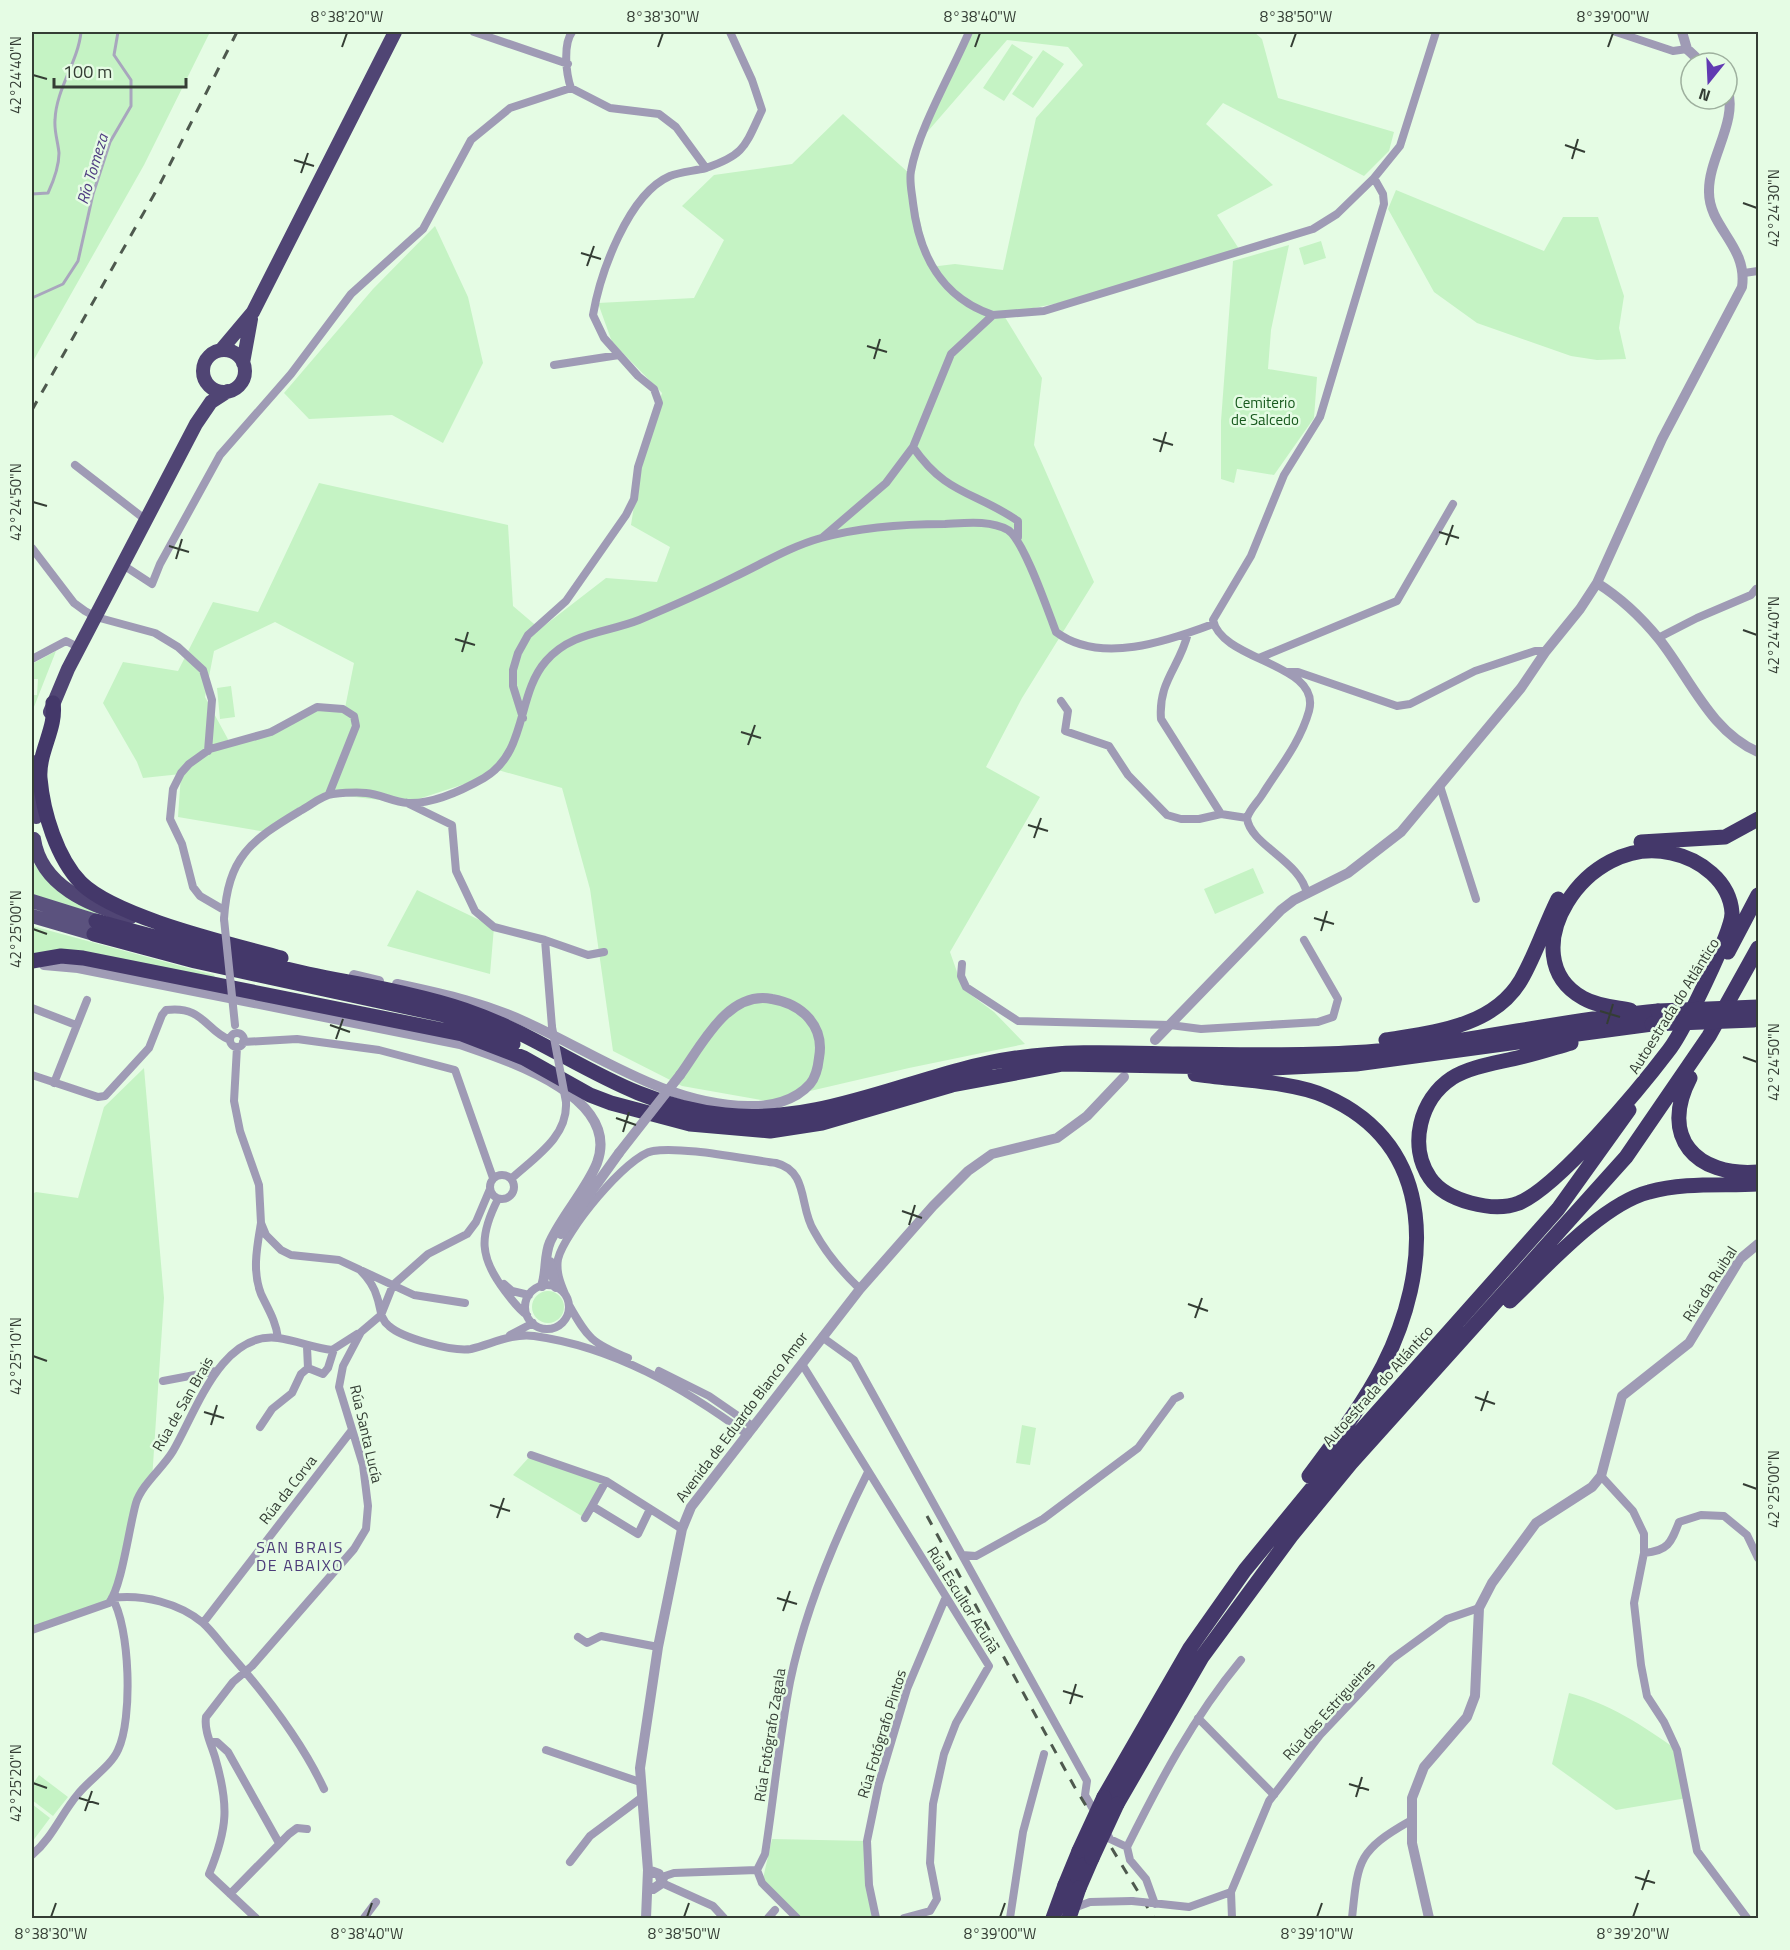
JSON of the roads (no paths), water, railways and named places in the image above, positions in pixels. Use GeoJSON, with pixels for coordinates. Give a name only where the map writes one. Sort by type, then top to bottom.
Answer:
{"type":"FeatureCollection","features":[{"type":"Feature","properties":{"kind":"highway"},"geometry":{"type":"LineString","coordinates":[[196,424],[205,379],[205,362],[212,354],[221,350],[253,312],[395,32]]}},
{"type":"Feature","properties":{"kind":"highway"},"geometry":{"type":"LineString","coordinates":[[253,312],[243,363],[243,379],[235,389],[211,402],[196,424],[53,703],[32,764],[33,841],[39,859],[59,883],[76,896],[114,912],[300,963],[354,975],[374,988]]}},
{"type":"Feature","properties":{"kind":"highway"},"geometry":{"type":"LineString","coordinates":[[221,350],[233,352],[243,363]]}},
{"type":"Feature","properties":{"kind":"highway"},"geometry":{"type":"LineString","coordinates":[[205,379],[214,389],[228,391]]}},
{"type":"Feature","properties":{"kind":"highway"},"geometry":{"type":"LineString","coordinates":[[53,703],[53,720],[40,776],[49,819],[70,870],[96,895],[168,925]]}},
{"type":"Feature","properties":{"kind":"highway"},"geometry":{"type":"LineString","coordinates":[[1179,1054],[1374,1042],[1434,1032],[1480,1018],[1508,998],[1521,981],[1561,893],[1574,875],[1594,857],[1636,843],[1725,837],[1758,819]]}},
{"type":"Feature","properties":{"kind":"highway"},"geometry":{"type":"LineString","coordinates":[[1655,1017],[1633,1026],[1486,1064],[1452,1078],[1431,1100],[1419,1127],[1420,1153],[1431,1179],[1455,1197],[1488,1208],[1518,1203],[1546,1184],[1584,1148],[1671,1047],[1725,943],[1732,910],[1727,896],[1714,876],[1690,859],[1671,852],[1650,851],[1629,854],[1596,869],[1567,901],[1561,913],[1554,944],[1561,976],[1570,989],[1595,1003],[1642,1012],[1655,1017],[1757,1016]]}},
{"type":"Feature","properties":{"kind":"highway","name":"Autoestrada do Atlántico"},"geometry":{"type":"LineString","coordinates":[[1053,1918],[1072,1887],[1111,1800],[1190,1648],[1245,1570],[1341,1453],[1557,1209],[1671,1047],[1743,928],[1758,895]]}},
{"type":"Feature","properties":{"kind":"highway"},"geometry":{"type":"LineString","coordinates":[[95,928],[374,988],[468,1011],[517,1032],[629,1091],[665,1104],[724,1115],[766,1116],[822,1110],[951,1072],[1015,1058],[1084,1052],[1290,1056],[1353,1053],[1422,1046],[1642,1012]]}},
{"type":"Feature","properties":{"kind":"highway"},"geometry":{"type":"LineString","coordinates":[[95,928],[195,961],[444,1015],[474,1025],[594,1089],[643,1112]]}},
{"type":"Feature","properties":{"kind":"highway","name":"Autoestrada do Atlántico"},"geometry":{"type":"LineString","coordinates":[[1111,1800],[1202,1657],[1284,1545],[1351,1463],[1626,1157],[1709,1036],[1758,950]]}},
{"type":"Feature","properties":{"kind":"highway"},"geometry":{"type":"LineString","coordinates":[[32,961],[61,956],[83,958],[462,1034],[524,1058],[590,1095],[643,1112],[722,1129],[795,1129],[952,1085],[1016,1071],[1063,1064],[1296,1088],[1323,1095],[1349,1107],[1379,1133],[1392,1148],[1410,1185],[1417,1220],[1416,1262],[1407,1306],[1392,1348],[1373,1385],[1347,1424],[1258,1541],[1245,1570]]}},
{"type":"Feature","properties":{"kind":"highway"},"geometry":{"type":"LineString","coordinates":[[1124,1070],[1356,1065],[1633,1026]]}},
{"type":"Feature","properties":{"kind":"highway"},"geometry":{"type":"LineString","coordinates":[[1709,1036],[1678,1106],[1682,1138],[1690,1151],[1718,1169],[1735,1173],[1758,1172]]}},
{"type":"Feature","properties":{"kind":"highway"},"geometry":{"type":"LineString","coordinates":[[1450,1355],[1600,1218],[1624,1202],[1647,1192],[1675,1187],[1758,1184]]}},
{"type":"Feature","properties":{"kind":"highway","name":"Autoestrada do Atlántico"},"geometry":{"type":"LineString","coordinates":[[1069,1918],[1072,1887]]}},
{"type":"Feature","properties":{"kind":"main road"},"geometry":{"type":"LineString","coordinates":[[32,901],[95,928]]}},
{"type":"Feature","properties":{"kind":"main road"},"geometry":{"type":"LineString","coordinates":[[32,916],[95,928]]}},
{"type":"Feature","properties":{"kind":"street"},"geometry":{"type":"LineString","coordinates":[[474,32],[568,64]]}},
{"type":"Feature","properties":{"kind":"street"},"geometry":{"type":"LineString","coordinates":[[572,32],[568,37],[566,76],[571,88],[610,108],[659,114],[675,127],[706,168]]}},
{"type":"Feature","properties":{"kind":"street"},"geometry":{"type":"LineString","coordinates":[[523,719],[513,686],[513,670],[518,653],[528,635],[566,601],[592,567],[634,499],[638,467],[659,403],[659,396],[604,338],[593,315],[619,238],[634,210],[660,182],[670,176],[706,168],[731,159],[744,147],[762,110],[730,32]]}},
{"type":"Feature","properties":{"kind":"street"},"geometry":{"type":"LineString","coordinates":[[969,32],[917,149],[910,174],[915,220],[930,267],[946,286],[975,309],[993,315],[1044,311],[1298,235],[1332,218],[1374,178],[1400,146],[1436,32]]}},
{"type":"Feature","properties":{"kind":"street"},"geometry":{"type":"LineString","coordinates":[[1616,32],[1673,51],[1688,49],[1682,32]]}},
{"type":"Feature","properties":{"kind":"street"},"geometry":{"type":"LineString","coordinates":[[123,565],[152,584],[160,564],[220,455],[291,374],[351,294],[423,229],[471,140],[510,108],[571,88]]}},
{"type":"Feature","properties":{"kind":"street"},"geometry":{"type":"LineString","coordinates":[[1155,1040],[1281,910],[1306,894],[1348,873],[1386,846],[1440,786],[1521,688],[1597,583],[1662,439],[1737,300],[1744,273],[1739,255],[1718,219],[1709,192],[1729,111]]}},
{"type":"Feature","properties":{"kind":"street"},"geometry":{"type":"LineString","coordinates":[[1213,624],[1214,616],[1251,556],[1284,475],[1320,417],[1384,204],[1383,195],[1374,178]]}},
{"type":"Feature","properties":{"kind":"street"},"geometry":{"type":"LineString","coordinates":[[1744,273],[1758,271]]}},
{"type":"Feature","properties":{"kind":"street"},"geometry":{"type":"LineString","coordinates":[[820,538],[886,483],[913,447],[951,354],[993,315]]}},
{"type":"Feature","properties":{"kind":"street"},"geometry":{"type":"LineString","coordinates":[[554,365],[619,355]]}},
{"type":"Feature","properties":{"kind":"street"},"geometry":{"type":"LineString","coordinates":[[913,447],[928,468],[949,486],[1018,521],[1018,537],[1056,632],[1064,638],[1106,648],[1145,644],[1213,624]]}},
{"type":"Feature","properties":{"kind":"street"},"geometry":{"type":"LineString","coordinates":[[75,465],[146,520]]}},
{"type":"Feature","properties":{"kind":"street"},"geometry":{"type":"LineString","coordinates":[[1258,658],[1397,601],[1453,504]]}},
{"type":"Feature","properties":{"kind":"street"},"geometry":{"type":"LineString","coordinates":[[406,803],[443,796],[486,777],[506,758],[523,719],[532,685],[546,661],[562,647],[584,634],[637,621],[735,577],[758,563],[820,538],[897,526],[976,523],[998,525],[1018,537]]}},
{"type":"Feature","properties":{"kind":"street"},"geometry":{"type":"LineString","coordinates":[[32,548],[74,603],[96,617],[155,633],[178,647],[203,670],[212,700],[208,751]]}},
{"type":"Feature","properties":{"kind":"street"},"geometry":{"type":"LineString","coordinates":[[1597,583],[1632,609],[1658,638],[1711,714],[1736,739],[1758,752]]}},
{"type":"Feature","properties":{"kind":"street"},"geometry":{"type":"LineString","coordinates":[[1658,638],[1751,595],[1756,590]]}},
{"type":"Feature","properties":{"kind":"street"},"geometry":{"type":"LineString","coordinates":[[1213,624],[1230,642],[1287,672],[1306,686],[1311,700],[1310,709],[1294,747],[1247,818]]}},
{"type":"Feature","properties":{"kind":"street"},"geometry":{"type":"LineString","coordinates":[[1188,633],[1185,645],[1163,687],[1159,704],[1161,719],[1221,814]]}},
{"type":"Feature","properties":{"kind":"street"},"geometry":{"type":"LineString","coordinates":[[32,659],[66,641],[80,648]]}},
{"type":"Feature","properties":{"kind":"street"},"geometry":{"type":"LineString","coordinates":[[1287,672],[1298,672],[1397,706],[1410,704],[1475,671],[1535,651],[1546,651]]}},
{"type":"Feature","properties":{"kind":"street"},"geometry":{"type":"LineString","coordinates":[[1060,701],[1068,711],[1065,731],[1109,746],[1128,775],[1167,815],[1174,819],[1198,819],[1221,814],[1247,818]]}},
{"type":"Feature","properties":{"kind":"street"},"geometry":{"type":"LineString","coordinates":[[224,915],[200,896],[194,887],[182,844],[170,819],[173,789],[189,764],[208,751],[271,732],[317,707],[343,709],[354,716],[356,726],[329,794]]}},
{"type":"Feature","properties":{"kind":"street"},"geometry":{"type":"LineString","coordinates":[[1440,786],[1476,898]]}},
{"type":"Feature","properties":{"kind":"street"},"geometry":{"type":"LineString","coordinates":[[230,1040],[236,1029],[224,915],[236,866],[252,843],[329,794],[366,793],[406,803],[452,825],[456,871],[475,911],[494,927],[545,940],[588,955],[604,952]]}},
{"type":"Feature","properties":{"kind":"street"},"geometry":{"type":"LineString","coordinates":[[1247,818],[1252,830],[1300,876],[1306,894]]}},
{"type":"Feature","properties":{"kind":"street"},"geometry":{"type":"LineString","coordinates":[[511,1179],[558,1135],[565,1120],[566,1102],[552,1027],[545,940]]}},
{"type":"Feature","properties":{"kind":"street"},"geometry":{"type":"LineString","coordinates":[[962,964],[961,976],[966,987],[1018,1021],[1170,1025],[1201,1029],[1318,1022],[1333,1017],[1338,999],[1304,940]]}},
{"type":"Feature","properties":{"kind":"street"},"geometry":{"type":"LineString","coordinates":[[32,967],[57,964],[460,1044],[516,1066],[573,1095],[592,1115],[598,1130],[598,1161],[550,1242],[542,1286]]}},
{"type":"Feature","properties":{"kind":"street"},"geometry":{"type":"LineString","coordinates":[[354,975],[487,1005],[676,1094],[734,1105],[766,1106],[778,1103],[792,1097],[810,1083],[817,1071],[820,1038],[813,1022],[801,1008],[770,998],[755,998],[739,1003],[726,1014],[680,1075],[619,1153],[562,1233],[550,1259],[550,1268],[556,1287]]}},
{"type":"Feature","properties":{"kind":"street"},"geometry":{"type":"LineString","coordinates":[[54,1083],[87,1000]]}},
{"type":"Feature","properties":{"kind":"street"},"geometry":{"type":"LineString","coordinates":[[32,1008],[76,1025]]}},
{"type":"Feature","properties":{"kind":"street"},"geometry":{"type":"LineString","coordinates":[[32,1075],[98,1097],[105,1096],[149,1048],[162,1015],[166,1010],[174,1009],[206,1019],[221,1037],[240,1044],[309,1040],[379,1050],[455,1070],[493,1178],[476,1222],[467,1234],[428,1254],[393,1285],[381,1315]]}},
{"type":"Feature","properties":{"kind":"street"},"geometry":{"type":"LineString","coordinates":[[236,1029],[243,1037],[240,1044],[234,1101],[240,1131],[259,1185],[261,1223],[255,1261],[260,1291],[277,1326],[278,1338],[307,1347],[334,1349],[361,1332]]}},
{"type":"Feature","properties":{"kind":"street","name":"Avenida de Eduardo Blanco Amor"},"geometry":{"type":"LineString","coordinates":[[646,1918],[648,1870],[646,1822],[640,1782],[658,1647],[682,1529],[698,1497],[860,1289],[916,1224],[968,1171],[992,1154],[1057,1138],[1087,1116],[1124,1070]]}},
{"type":"Feature","properties":{"kind":"street"},"geometry":{"type":"LineString","coordinates":[[751,1431],[689,1384],[600,1346],[584,1332],[569,1305],[558,1273],[560,1252],[595,1201],[629,1164],[642,1154],[671,1150],[776,1163],[788,1168],[801,1185],[804,1206],[812,1229],[830,1257],[860,1289]]}},
{"type":"Feature","properties":{"kind":"street"},"geometry":{"type":"LineString","coordinates":[[489,1189],[498,1198],[506,1198],[512,1194],[514,1186],[511,1179],[500,1174],[493,1178]]}},
{"type":"Feature","properties":{"kind":"street"},"geometry":{"type":"LineString","coordinates":[[498,1198],[484,1231],[484,1252],[502,1288],[533,1323],[671,1383],[751,1431]]}},
{"type":"Feature","properties":{"kind":"street"},"geometry":{"type":"LineString","coordinates":[[261,1223],[266,1234],[281,1250],[291,1255],[339,1260],[414,1295],[465,1303]]}},
{"type":"Feature","properties":{"kind":"street","name":"Rúa da Ruibal"},"geometry":{"type":"LineString","coordinates":[[1602,1476],[1622,1396],[1689,1343],[1740,1259],[1758,1244]]}},
{"type":"Feature","properties":{"kind":"street"},"geometry":{"type":"LineString","coordinates":[[489,1265],[512,1292],[529,1295]]}},
{"type":"Feature","properties":{"kind":"street"},"geometry":{"type":"LineString","coordinates":[[360,1270],[371,1283],[381,1315],[387,1325],[397,1331],[447,1347],[469,1349],[499,1340],[532,1335],[598,1351]]}},
{"type":"Feature","properties":{"kind":"street"},"geometry":{"type":"LineString","coordinates":[[527,1316],[529,1295],[542,1286],[556,1287],[565,1294]]}},
{"type":"Feature","properties":{"kind":"street"},"geometry":{"type":"LineString","coordinates":[[547,1329],[561,1324],[569,1312],[569,1305]]}},
{"type":"Feature","properties":{"kind":"street","name":"Rúa Santa Lucía"},"geometry":{"type":"LineString","coordinates":[[230,1894],[209,1874],[222,1842],[226,1801],[205,1723],[208,1711],[244,1670],[252,1666],[354,1549],[366,1529],[368,1506],[363,1465],[339,1387],[343,1366],[361,1332],[381,1315]]}},
{"type":"Feature","properties":{"kind":"street"},"geometry":{"type":"LineString","coordinates":[[499,1340],[533,1323]]}},
{"type":"Feature","properties":{"kind":"street"},"geometry":{"type":"LineString","coordinates":[[822,1336],[854,1360],[1087,1781],[1085,1795],[1110,1839],[1127,1847]]}},
{"type":"Feature","properties":{"kind":"street","name":"Rúa de San Brais"},"geometry":{"type":"LineString","coordinates":[[112,1598],[117,1592],[120,1567],[137,1499],[172,1452],[216,1371],[226,1358],[258,1340],[278,1338]]}},
{"type":"Feature","properties":{"kind":"street"},"geometry":{"type":"LineString","coordinates":[[260,1427],[272,1409],[292,1393],[302,1374],[308,1368],[307,1347]]}},
{"type":"Feature","properties":{"kind":"street"},"geometry":{"type":"LineString","coordinates":[[308,1368],[322,1374],[328,1368],[334,1349]]}},
{"type":"Feature","properties":{"kind":"street","name":"Rúa Escultor Acuña"},"geometry":{"type":"LineString","coordinates":[[802,1364],[945,1599],[989,1665],[956,1723],[944,1754],[933,1804],[930,1863],[937,1899],[930,1911],[904,1918]]}},
{"type":"Feature","properties":{"kind":"street"},"geometry":{"type":"LineString","coordinates":[[163,1381],[216,1371]]}},
{"type":"Feature","properties":{"kind":"street"},"geometry":{"type":"LineString","coordinates":[[963,1555],[976,1556],[1043,1519],[1138,1448],[1174,1400],[1180,1396]]}},
{"type":"Feature","properties":{"kind":"street","name":"Rúa da Corva"},"geometry":{"type":"LineString","coordinates":[[203,1623],[352,1430]]}},
{"type":"Feature","properties":{"kind":"street"},"geometry":{"type":"LineString","coordinates":[[341,1443],[357,1448]]}},
{"type":"Feature","properties":{"kind":"street"},"geometry":{"type":"LineString","coordinates":[[531,1455],[606,1481],[682,1529]]}},
{"type":"Feature","properties":{"kind":"street","name":"Rúa Fotógrafo Zagala"},"geometry":{"type":"LineString","coordinates":[[757,1870],[765,1854],[793,1673],[816,1592],[843,1522],[868,1472]]}},
{"type":"Feature","properties":{"kind":"street"},"geometry":{"type":"LineString","coordinates":[[1429,1918],[1412,1843],[1410,1821],[1412,1798],[1424,1767],[1467,1717],[1475,1696],[1479,1608],[1492,1583],[1532,1528],[1551,1511],[1592,1487],[1602,1476],[1641,1522],[1644,1534],[1644,1553],[1634,1603],[1647,1696],[1664,1722],[1677,1750],[1697,1851],[1747,1918]]}},
{"type":"Feature","properties":{"kind":"street"},"geometry":{"type":"LineString","coordinates":[[585,1518],[606,1481]]}},
{"type":"Feature","properties":{"kind":"street"},"geometry":{"type":"LineString","coordinates":[[592,1506],[638,1534],[650,1509]]}},
{"type":"Feature","properties":{"kind":"street"},"geometry":{"type":"LineString","coordinates":[[1644,1553],[1660,1551],[1672,1539],[1679,1522],[1688,1517],[1724,1516],[1747,1535],[1758,1558]]}},
{"type":"Feature","properties":{"kind":"street"},"geometry":{"type":"LineString","coordinates":[[112,1598],[148,1598],[188,1614],[203,1623],[244,1670],[314,1768],[324,1789]]}},
{"type":"Feature","properties":{"kind":"street"},"geometry":{"type":"LineString","coordinates":[[32,1630],[109,1603],[112,1598]]}},
{"type":"Feature","properties":{"kind":"street"},"geometry":{"type":"LineString","coordinates":[[32,1855],[57,1829],[79,1792],[118,1752],[123,1737],[127,1656],[120,1611],[112,1598]]}},
{"type":"Feature","properties":{"kind":"street","name":"Rúa Fotógrafo Pintos"},"geometry":{"type":"LineString","coordinates":[[876,1918],[869,1885],[867,1841],[879,1783],[907,1689],[945,1599]]}},
{"type":"Feature","properties":{"kind":"street","name":"Rúa das Estrigueiras"},"geometry":{"type":"LineString","coordinates":[[1231,1892],[1274,1795],[1320,1735],[1392,1659],[1447,1619],[1479,1608]]}},
{"type":"Feature","properties":{"kind":"street"},"geometry":{"type":"LineString","coordinates":[[578,1637],[587,1643],[601,1636],[658,1647]]}},
{"type":"Feature","properties":{"kind":"street"},"geometry":{"type":"LineString","coordinates":[[1153,1903],[1146,1879],[1130,1860],[1127,1847],[1169,1762],[1241,1660]]}},
{"type":"Feature","properties":{"kind":"street"},"geometry":{"type":"LineString","coordinates":[[1198,1718],[1274,1795]]}},
{"type":"Feature","properties":{"kind":"street"},"geometry":{"type":"LineString","coordinates":[[210,1742],[218,1742],[228,1752],[279,1843]]}},
{"type":"Feature","properties":{"kind":"street"},"geometry":{"type":"LineString","coordinates":[[546,1750],[640,1782]]}},
{"type":"Feature","properties":{"kind":"street"},"geometry":{"type":"LineString","coordinates":[[1010,1918],[1023,1832],[1044,1754]]}},
{"type":"Feature","properties":{"kind":"street"},"geometry":{"type":"LineString","coordinates":[[570,1862],[590,1836],[641,1798]]}},
{"type":"Feature","properties":{"kind":"street"},"geometry":{"type":"LineString","coordinates":[[1352,1918],[1361,1859],[1385,1835],[1410,1821]]}},
{"type":"Feature","properties":{"kind":"street"},"geometry":{"type":"LineString","coordinates":[[256,1918],[230,1894],[279,1843],[297,1828],[307,1829]]}},
{"type":"Feature","properties":{"kind":"street"},"geometry":{"type":"LineString","coordinates":[[648,1870],[659,1874],[662,1884],[713,1906],[724,1918]]}},
{"type":"Feature","properties":{"kind":"street"},"geometry":{"type":"LineString","coordinates":[[648,1888],[656,1888],[662,1884],[665,1876],[674,1873],[757,1870],[762,1883],[797,1918]]}},
{"type":"Feature","properties":{"kind":"street"},"geometry":{"type":"LineString","coordinates":[[1045,1918],[1090,1902],[1132,1901],[1190,1907],[1231,1892],[1232,1918]]}},
{"type":"Feature","properties":{"kind":"street"},"geometry":{"type":"LineString","coordinates":[[364,1918],[376,1902]]}},
{"type":"Feature","properties":{"kind":"street"},"geometry":{"type":"LineString","coordinates":[[768,1918],[775,1910]]}},
{"type":"Feature","properties":{"kind":"street"},"geometry":{"type":"LineString","coordinates":[[1753,1918],[1758,1918]]}},
{"type":"Feature","properties":{"kind":"waterway","name":"Río Tomeza"},"geometry":{"type":"LineString","coordinates":[[32,194],[48,193],[56,173],[59,153],[55,128],[56,109],[76,54],[81,32]]}},
{"type":"Feature","properties":{"kind":"waterway","name":"Río Tomeza"},"geometry":{"type":"LineString","coordinates":[[32,298],[63,284],[78,261],[93,194],[110,142],[131,106],[131,80],[114,55],[118,32]]}},
{"type":"Feature","properties":{"kind":"waterway","name":"Río Tomeza"},"geometry":{"type":"LineString","coordinates":[[32,278],[32,285]]}},
{"type":"Feature","properties":{"kind":"railway"},"geometry":{"type":"LineString","coordinates":[[32,410],[160,184],[237,32]]}},
{"type":"Feature","properties":{"kind":"railway"},"geometry":{"type":"LineString","coordinates":[[927,1516],[1074,1786],[1154,1918]]}},
{"type":"Feature","properties":{"kind":"district","name":"SAN BRAIS DE ABAIXO"},"geometry":{"type":"Point","coordinates":[300,1556]}},
{"type":"Feature","properties":{"kind":"park label","name":"Cemiterio de Salcedo"},"geometry":{"type":"Point","coordinates":[1265,412]}}]}
